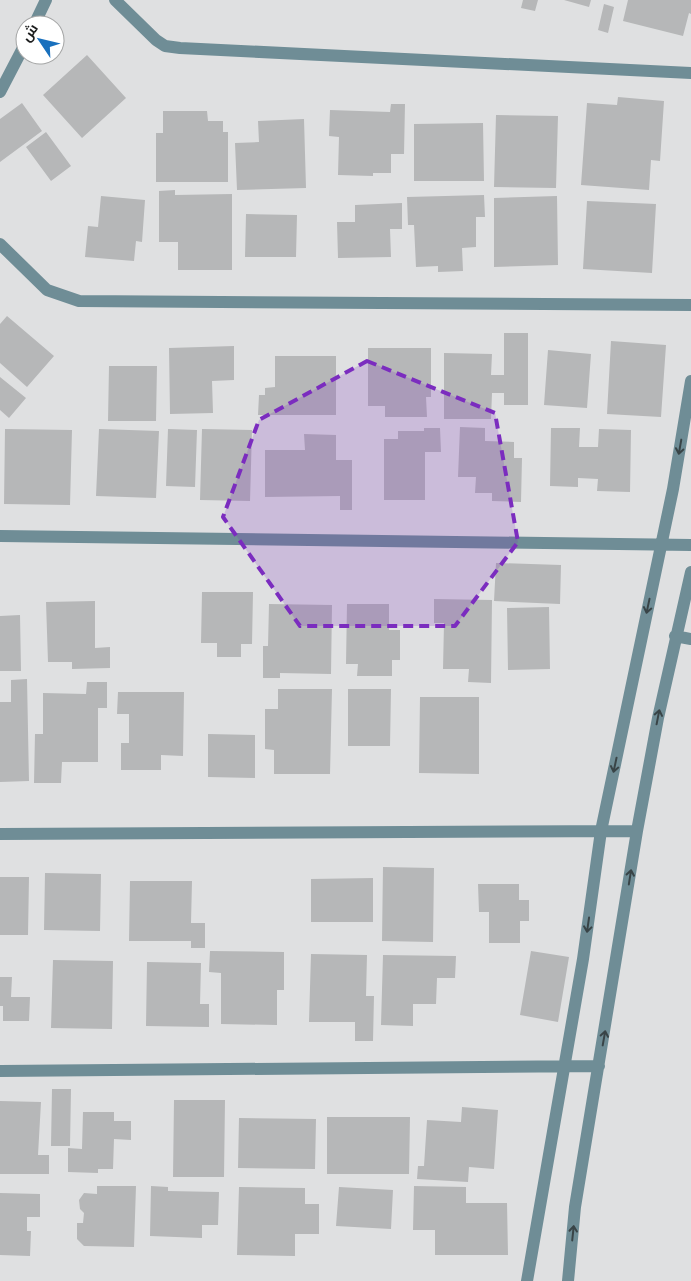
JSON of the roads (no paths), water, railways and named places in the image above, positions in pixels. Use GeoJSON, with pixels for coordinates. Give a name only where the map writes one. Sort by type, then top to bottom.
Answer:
{"type":"FeatureCollection","features":[{"type":"Feature","properties":{"kind":"street"},"geometry":{"type":"LineString","coordinates":[[39,15],[46,0]]}},
{"type":"Feature","properties":{"kind":"street"},"geometry":{"type":"LineString","coordinates":[[115,0],[156,40],[165,46],[180,48],[691,74]]}},
{"type":"Feature","properties":{"kind":"street"},"geometry":{"type":"LineString","coordinates":[[0,92],[15,63]]}},
{"type":"Feature","properties":{"kind":"street"},"geometry":{"type":"LineString","coordinates":[[0,244],[47,290],[79,301],[691,305]]}},
{"type":"Feature","properties":{"kind":"street"},"geometry":{"type":"LineString","coordinates":[[527,1281],[553,1142],[563,1066],[583,959],[601,831],[662,543],[691,382]]}},
{"type":"Feature","properties":{"kind":"street"},"geometry":{"type":"LineString","coordinates":[[0,536],[662,543],[691,545]]}},
{"type":"Feature","properties":{"kind":"street"},"geometry":{"type":"LineString","coordinates":[[568,1281],[575,1207],[637,831],[676,636],[691,572]]}},
{"type":"Feature","properties":{"kind":"street"},"geometry":{"type":"LineString","coordinates":[[676,636],[691,639]]}},
{"type":"Feature","properties":{"kind":"street"},"geometry":{"type":"LineString","coordinates":[[0,834],[637,831]]}},
{"type":"Feature","properties":{"kind":"street"},"geometry":{"type":"LineString","coordinates":[[0,1071],[599,1066]]}}]}
